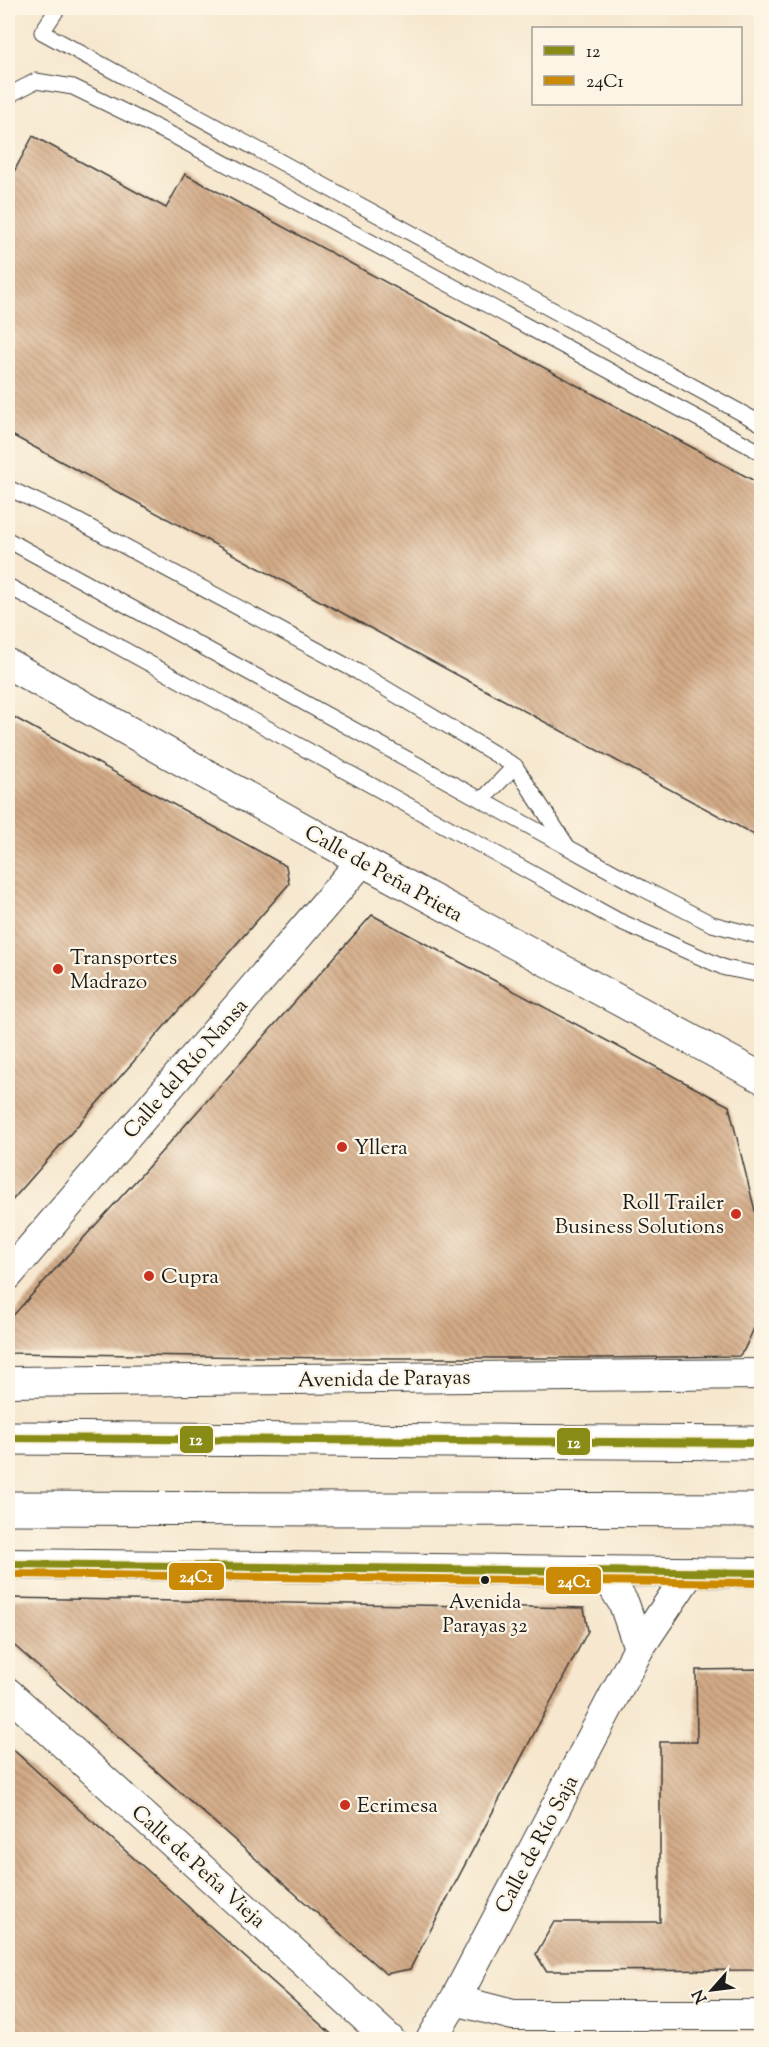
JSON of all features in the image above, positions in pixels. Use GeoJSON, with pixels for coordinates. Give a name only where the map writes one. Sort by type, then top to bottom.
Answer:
{"type":"FeatureCollection","features":[{"type":"Feature","properties":{"kind":"highway"},"geometry":{"type":"LineString","coordinates":[[8,1438],[762,1442]]}},
{"type":"Feature","properties":{"kind":"highway"},"geometry":{"type":"LineString","coordinates":[[8,1508],[762,1510]]}},
{"type":"Feature","properties":{"kind":"street","name":"Calle de Peña Prieta"},"geometry":{"type":"LineString","coordinates":[[8,664],[362,861],[762,1078]]}},
{"type":"Feature","properties":{"kind":"street","name":"Calle del Río Nansa"},"geometry":{"type":"LineString","coordinates":[[8,1275],[362,861]]}},
{"type":"Feature","properties":{"kind":"street","name":"Avenida de Parayas"},"geometry":{"type":"LineString","coordinates":[[8,1382],[762,1374]]}},
{"type":"Feature","properties":{"kind":"street"},"geometry":{"type":"LineString","coordinates":[[8,1564],[762,1573]]}},
{"type":"Feature","properties":{"kind":"street"},"geometry":{"type":"LineString","coordinates":[[595,1571],[613,1586],[624,1604],[639,1648]]}},
{"type":"Feature","properties":{"kind":"street","name":"Calle de Río Saja"},"geometry":{"type":"LineString","coordinates":[[431,2040],[455,2000],[639,1648],[690,1572]]}},
{"type":"Feature","properties":{"kind":"street","name":"Calle de Peña Vieja"},"geometry":{"type":"LineString","coordinates":[[8,1693],[390,2040]]}},
{"type":"Feature","properties":{"kind":"street"},"geometry":{"type":"LineString","coordinates":[[455,2000],[513,2014],[762,2015]]}},
{"type":"Feature","properties":{"kind":"lane"},"geometry":{"type":"LineString","coordinates":[[58,8],[42,32],[762,423]]}},
{"type":"Feature","properties":{"kind":"lane"},"geometry":{"type":"LineString","coordinates":[[8,101],[12,94],[36,81],[73,87],[176,137],[762,453]]}},
{"type":"Feature","properties":{"kind":"lane"},"geometry":{"type":"LineString","coordinates":[[8,488],[76,520],[358,672],[515,766],[569,848]]}},
{"type":"Feature","properties":{"kind":"lane"},"geometry":{"type":"LineString","coordinates":[[8,540],[712,924],[762,937]]}},
{"type":"Feature","properties":{"kind":"lane"},"geometry":{"type":"LineString","coordinates":[[8,586],[617,920],[725,968],[762,975]]}},
{"type":"Feature","properties":{"kind":"lane"},"geometry":{"type":"LineString","coordinates":[[482,800],[515,766]]}},
{"type":"Feature","properties":{"kind":"building"},"geometry":{"type":"Polygon","coordinates":[[[33,136],[166,208],[185,174],[762,485],[762,839],[8,433],[8,183],[33,136]]]}},
{"type":"Feature","properties":{"kind":"building"},"geometry":{"type":"Polygon","coordinates":[[[8,714],[286,866],[289,884],[8,1205],[8,714]]]}},
{"type":"Feature","properties":{"kind":"building"},"geometry":{"type":"Polygon","coordinates":[[[372,915],[729,1106],[762,1239],[762,1311],[739,1356],[336,1358],[8,1353],[8,1321],[372,915]]]}},
{"type":"Feature","properties":{"kind":"building","name":"Ecrimesa"},"geometry":{"type":"Polygon","coordinates":[[[8,1598],[584,1608],[588,1631],[410,1969],[386,1974],[8,1640],[8,1598]]]}},
{"type":"Feature","properties":{"kind":"building"},"geometry":{"type":"Polygon","coordinates":[[[762,1669],[762,1970],[546,1971],[536,1954],[554,1922],[660,1922],[660,1742],[697,1742],[696,1670],[762,1669]]]}},
{"type":"Feature","properties":{"kind":"building"},"geometry":{"type":"Polygon","coordinates":[[[8,1745],[74,1805],[338,2040],[8,2040],[8,1745]]]}},
{"type":"Feature","properties":{"kind":"transit line","name":"12"},"geometry":{"type":"LineString","coordinates":[[8,1438],[762,1443]]}},
{"type":"Feature","properties":{"kind":"transit line","name":"12"},"geometry":{"type":"LineString","coordinates":[[8,1564],[762,1573]]}},
{"type":"Feature","properties":{"kind":"transit line","name":"24C1"},"geometry":{"type":"LineString","coordinates":[[8,1574],[762,1583]]}},
{"type":"Feature","properties":{"kind":"place","name":"Transportes Madrazo"},"geometry":{"type":"Point","coordinates":[58,969]}},
{"type":"Feature","properties":{"kind":"place","name":"Yllera"},"geometry":{"type":"Point","coordinates":[342,1147]}},
{"type":"Feature","properties":{"kind":"place","name":"Roll Trailer Business Solutions"},"geometry":{"type":"Point","coordinates":[736,1214]}},
{"type":"Feature","properties":{"kind":"place","name":"Cupra"},"geometry":{"type":"Point","coordinates":[149,1276]}},
{"type":"Feature","properties":{"kind":"place","name":"Avenida Parayas 32"},"geometry":{"type":"Point","coordinates":[485,1580]}},
{"type":"Feature","properties":{"kind":"place","name":"Ecrimesa"},"geometry":{"type":"Point","coordinates":[345,1805]}}]}
